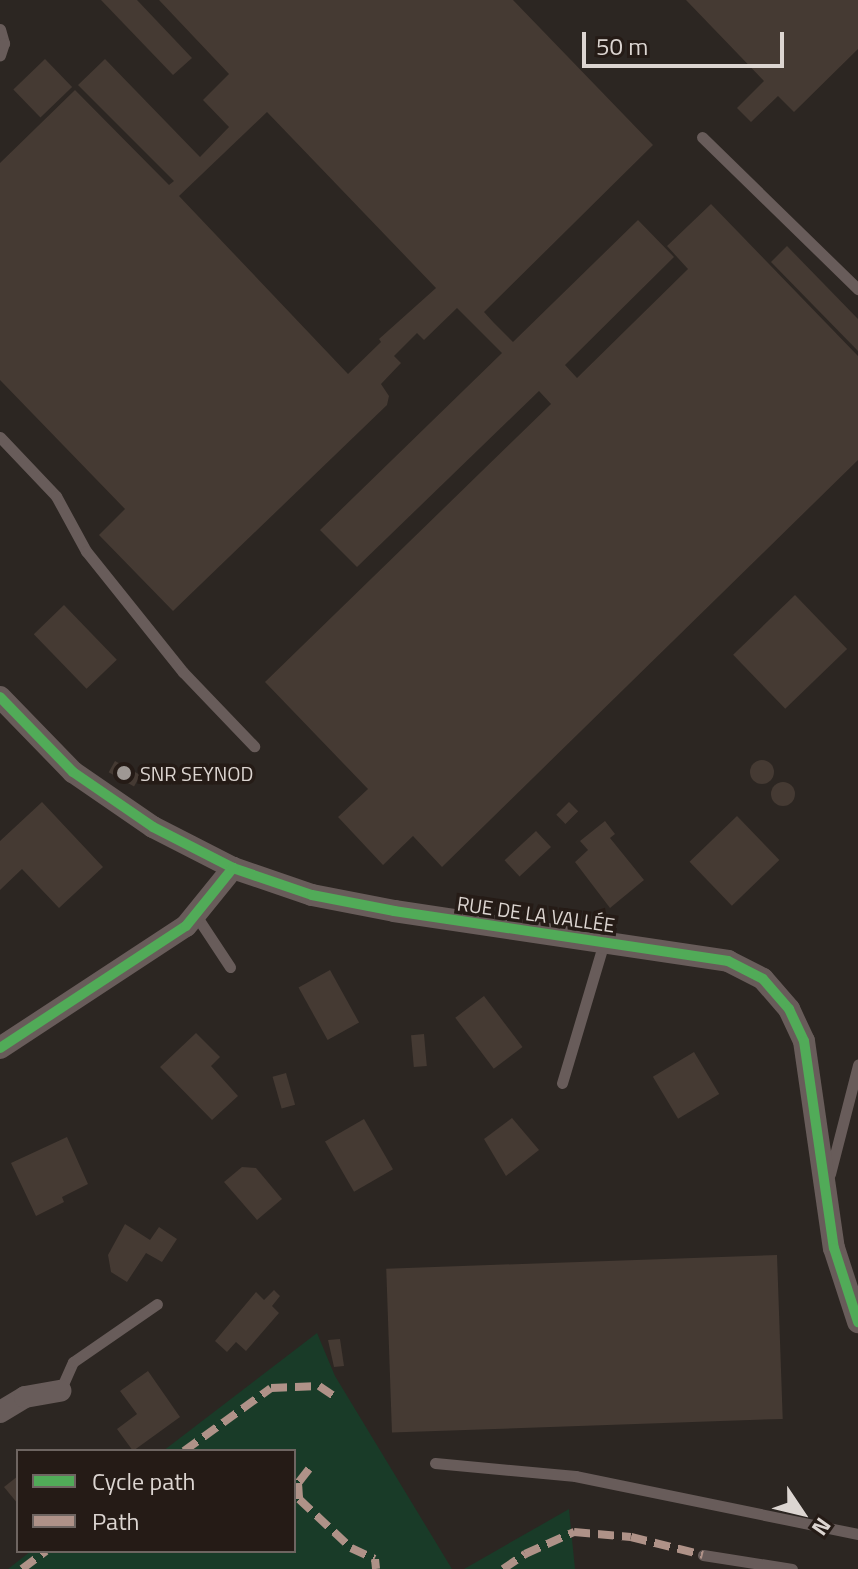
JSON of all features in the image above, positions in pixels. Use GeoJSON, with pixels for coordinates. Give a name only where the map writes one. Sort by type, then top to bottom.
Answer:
{"type":"FeatureCollection","features":[{"type":"Feature","properties":{"kind":"street","name":"RUE DE LA VALLÉE"},"geometry":{"type":"LineString","coordinates":[[0,697],[73,772],[153,827],[233,868],[312,895],[394,911],[728,961],[763,979],[776,991],[800,1027],[804,1041],[834,1248],[858,1322]]}},
{"type":"Feature","properties":{"kind":"street"},"geometry":{"type":"LineString","coordinates":[[0,1048],[197,917],[233,868]]}},
{"type":"Feature","properties":{"kind":"street"},"geometry":{"type":"LineString","coordinates":[[0,1412],[25,1397],[60,1391]]}},
{"type":"Feature","properties":{"kind":"lane"},"geometry":{"type":"LineString","coordinates":[[0,29],[4,43],[0,55]]}},
{"type":"Feature","properties":{"kind":"lane"},"geometry":{"type":"LineString","coordinates":[[702,137],[858,289]]}},
{"type":"Feature","properties":{"kind":"lane"},"geometry":{"type":"LineString","coordinates":[[0,437],[56,496],[86,551],[183,672],[254,746]]}},
{"type":"Feature","properties":{"kind":"lane"},"geometry":{"type":"LineString","coordinates":[[197,917],[230,967]]}},
{"type":"Feature","properties":{"kind":"lane"},"geometry":{"type":"LineString","coordinates":[[562,1083],[604,942]]}},
{"type":"Feature","properties":{"kind":"lane"},"geometry":{"type":"LineString","coordinates":[[825,1190],[858,1065]]}},
{"type":"Feature","properties":{"kind":"lane"},"geometry":{"type":"LineString","coordinates":[[60,1391],[73,1362],[157,1304]]}},
{"type":"Feature","properties":{"kind":"lane"},"geometry":{"type":"LineString","coordinates":[[435,1463],[575,1476],[858,1534]]}},
{"type":"Feature","properties":{"kind":"lane"},"geometry":{"type":"LineString","coordinates":[[703,1555],[792,1569]]}},
{"type":"Feature","properties":{"kind":"green space"},"geometry":{"type":"Polygon","coordinates":[[[317,1333],[335,1376],[452,1569],[8,1569],[28,1553],[296,1553],[296,1449],[166,1449],[317,1333]]]}},
{"type":"Feature","properties":{"kind":"green space"},"geometry":{"type":"Polygon","coordinates":[[[569,1509],[575,1569],[464,1569],[569,1509]]]}},
{"type":"Feature","properties":{"kind":"building"},"geometry":{"type":"Polygon","coordinates":[[[101,0],[137,0],[192,58],[173,75],[101,0]]]}},
{"type":"Feature","properties":{"kind":"building"},"geometry":{"type":"Polygon","coordinates":[[[159,0],[513,0],[653,145],[484,312],[494,323],[513,342],[638,220],[674,257],[565,365],[577,378],[688,269],[667,246],[711,204],[858,356],[858,460],[442,867],[413,836],[383,865],[338,817],[368,789],[265,682],[551,404],[539,391],[357,567],[320,530],[502,353],[457,308],[424,340],[417,333],[394,356],[401,363],[381,384],[389,396],[387,405],[173,611],[99,535],[125,509],[0,380],[0,163],[75,90],[169,185],[174,181],[78,85],[105,59],[200,157],[229,127],[203,100],[229,74],[159,0]],[[267,112],[179,196],[348,374],[381,342],[379,339],[436,288],[267,112]]]}},
{"type":"Feature","properties":{"kind":"building"},"geometry":{"type":"Polygon","coordinates":[[[686,0],[858,0],[858,49],[794,112],[778,96],[751,122],[737,108],[764,81],[686,0]]]}},
{"type":"Feature","properties":{"kind":"building"},"geometry":{"type":"Polygon","coordinates":[[[45,59],[72,87],[40,118],[13,90],[45,59]]]}},
{"type":"Feature","properties":{"kind":"building"},"geometry":{"type":"Polygon","coordinates":[[[787,246],[858,319],[858,351],[771,262],[787,246]]]}},
{"type":"Feature","properties":{"kind":"building"},"geometry":{"type":"Polygon","coordinates":[[[795,595],[847,649],[785,709],[733,655],[795,595]]]}},
{"type":"Feature","properties":{"kind":"building"},"geometry":{"type":"Polygon","coordinates":[[[64,605],[117,660],[87,689],[34,634],[64,605]]]}},
{"type":"Feature","properties":{"kind":"building"},"geometry":{"type":"Polygon","coordinates":[[[762,760],[773,767],[774,772],[767,783],[762,784],[751,777],[750,772],[757,761],[762,760]]]}},
{"type":"Feature","properties":{"kind":"building","name":"SNR SEYNOD"},"geometry":{"type":"Polygon","coordinates":[[[115,761],[140,775],[134,786],[109,772],[115,761]]]}},
{"type":"Feature","properties":{"kind":"building"},"geometry":{"type":"Polygon","coordinates":[[[783,782],[794,789],[795,794],[788,805],[783,806],[772,799],[771,794],[778,783],[783,782]]]}},
{"type":"Feature","properties":{"kind":"building"},"geometry":{"type":"Polygon","coordinates":[[[42,802],[103,867],[59,908],[22,869],[0,890],[0,841],[42,802]]]}},
{"type":"Feature","properties":{"kind":"building"},"geometry":{"type":"Polygon","coordinates":[[[569,802],[578,811],[565,824],[556,815],[569,802]]]}},
{"type":"Feature","properties":{"kind":"building"},"geometry":{"type":"Polygon","coordinates":[[[737,816],[779,860],[732,906],[690,862],[737,816]]]}},
{"type":"Feature","properties":{"kind":"building"},"geometry":{"type":"Polygon","coordinates":[[[605,821],[615,834],[610,838],[644,880],[610,908],[575,862],[588,850],[580,841],[605,821]]]}},
{"type":"Feature","properties":{"kind":"building"},"geometry":{"type":"Polygon","coordinates":[[[536,831],[551,847],[520,876],[505,860],[536,831]]]}},
{"type":"Feature","properties":{"kind":"building"},"geometry":{"type":"Polygon","coordinates":[[[330,970],[359,1022],[328,1040],[299,987],[330,970]]]}},
{"type":"Feature","properties":{"kind":"building"},"geometry":{"type":"Polygon","coordinates":[[[484,996],[523,1047],[494,1069],[455,1018],[484,996]]]}},
{"type":"Feature","properties":{"kind":"building"},"geometry":{"type":"Polygon","coordinates":[[[196,1033],[220,1057],[211,1066],[238,1096],[212,1120],[160,1067],[196,1033]]]}},
{"type":"Feature","properties":{"kind":"building"},"geometry":{"type":"Polygon","coordinates":[[[424,1034],[427,1066],[414,1067],[411,1035],[424,1034]]]}},
{"type":"Feature","properties":{"kind":"building"},"geometry":{"type":"Polygon","coordinates":[[[694,1052],[719,1094],[678,1119],[653,1077],[694,1052]]]}},
{"type":"Feature","properties":{"kind":"building"},"geometry":{"type":"Polygon","coordinates":[[[286,1073],[295,1105],[282,1109],[273,1077],[286,1073]]]}},
{"type":"Feature","properties":{"kind":"building"},"geometry":{"type":"Polygon","coordinates":[[[512,1118],[539,1150],[506,1176],[484,1139],[512,1118]]]}},
{"type":"Feature","properties":{"kind":"building"},"geometry":{"type":"Polygon","coordinates":[[[364,1119],[393,1169],[354,1192],[325,1142],[364,1119]]]}},
{"type":"Feature","properties":{"kind":"building"},"geometry":{"type":"Polygon","coordinates":[[[67,1137],[88,1184],[62,1197],[64,1202],[36,1216],[11,1163],[67,1137]]]}},
{"type":"Feature","properties":{"kind":"building"},"geometry":{"type":"Polygon","coordinates":[[[242,1167],[256,1168],[282,1199],[257,1220],[224,1182],[242,1167]]]}},
{"type":"Feature","properties":{"kind":"building"},"geometry":{"type":"Polygon","coordinates":[[[125,1224],[150,1240],[159,1227],[177,1239],[162,1262],[146,1253],[127,1282],[111,1272],[108,1255],[125,1224]]]}},
{"type":"Feature","properties":{"kind":"building"},"geometry":{"type":"Polygon","coordinates":[[[777,1255],[783,1419],[392,1433],[386,1269],[777,1255]]]}},
{"type":"Feature","properties":{"kind":"building"},"geometry":{"type":"Polygon","coordinates":[[[274,1290],[280,1296],[272,1306],[279,1313],[246,1351],[236,1342],[227,1352],[215,1341],[256,1292],[264,1300],[274,1290]]]}},
{"type":"Feature","properties":{"kind":"building"},"geometry":{"type":"Polygon","coordinates":[[[340,1339],[344,1366],[334,1367],[328,1340],[340,1339]]]}},
{"type":"Feature","properties":{"kind":"building"},"geometry":{"type":"Polygon","coordinates":[[[148,1371],[180,1417],[132,1449],[117,1429],[137,1414],[120,1391],[148,1371]]]}},
{"type":"Feature","properties":{"kind":"building"},"geometry":{"type":"Polygon","coordinates":[[[16,1478],[16,1502],[4,1487],[16,1478]]]}},
{"type":"Feature","properties":{"kind":"marked path"},"geometry":{"type":"LineString","coordinates":[[187,1449],[271,1388],[319,1386],[337,1398]]}},
{"type":"Feature","properties":{"kind":"marked path"},"geometry":{"type":"LineString","coordinates":[[309,1469],[298,1483],[299,1499],[351,1548],[375,1559],[376,1569]]}},
{"type":"Feature","properties":{"kind":"marked path"},"geometry":{"type":"LineString","coordinates":[[503,1569],[525,1554],[574,1532],[631,1537],[703,1555]]}},
{"type":"Feature","properties":{"kind":"marked path"},"geometry":{"type":"LineString","coordinates":[[22,1569],[43,1553]]}},
{"type":"Feature","properties":{"kind":"cycle path"},"geometry":{"type":"LineString","coordinates":[[0,697],[73,772],[153,827],[233,868],[312,895],[394,911],[728,961],[763,979],[789,1009],[804,1041],[834,1248],[858,1322]]}},
{"type":"Feature","properties":{"kind":"cycle path"},"geometry":{"type":"LineString","coordinates":[[0,1048],[186,926],[233,868]]}},
{"type":"Feature","properties":{"kind":"place","name":"SNR SEYNOD"},"geometry":{"type":"Point","coordinates":[124,773]}}]}
